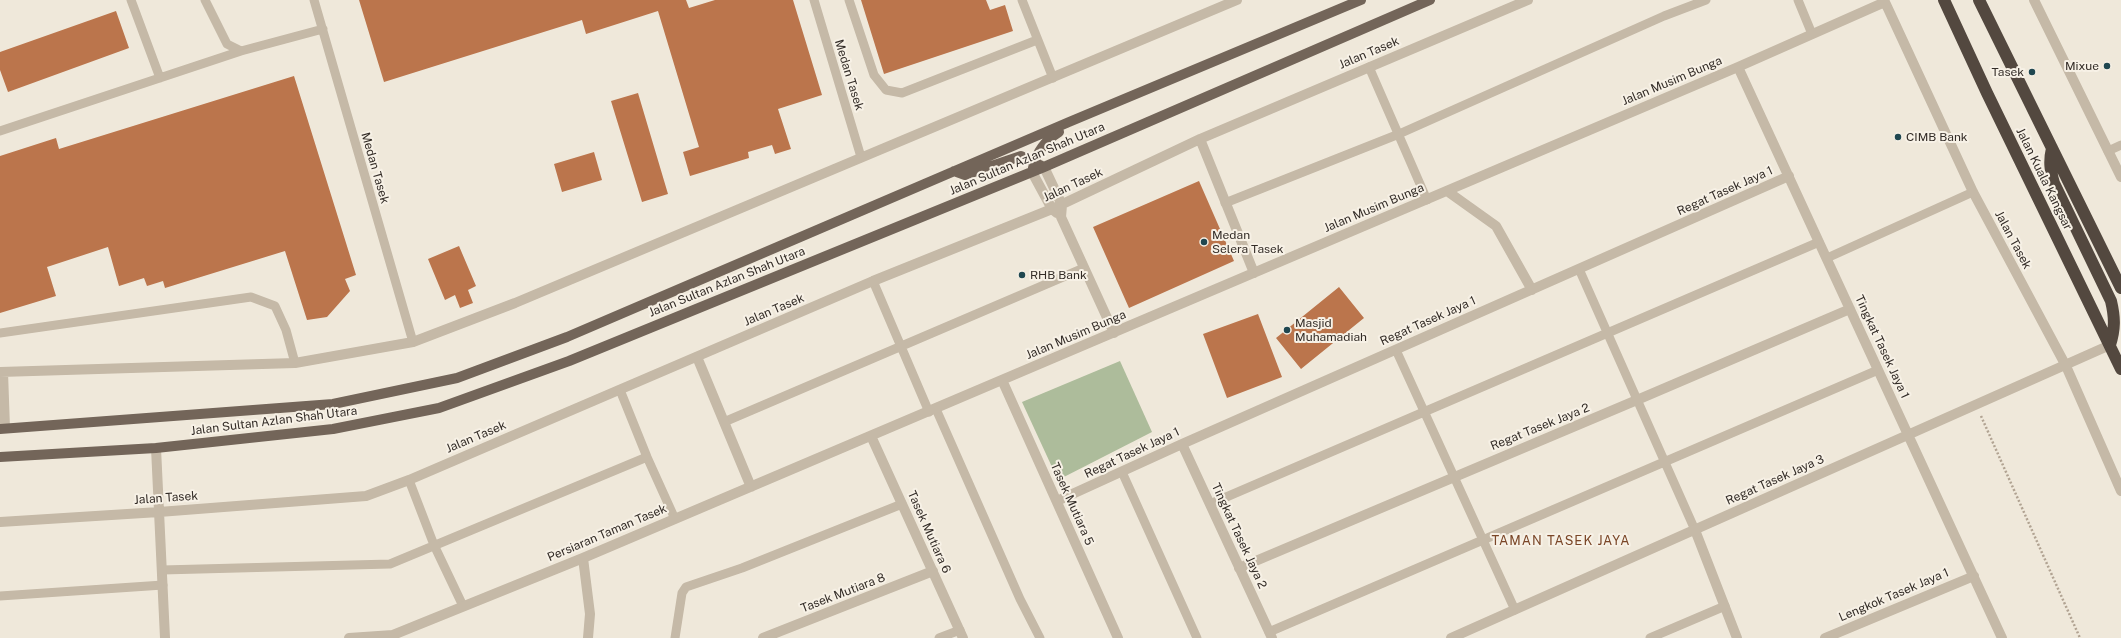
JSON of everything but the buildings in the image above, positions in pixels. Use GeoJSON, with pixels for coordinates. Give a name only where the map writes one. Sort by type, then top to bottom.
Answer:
{"type":"FeatureCollection","features":[{"type":"Feature","properties":{"kind":"highway","name":"Jalan Kuala Kangsar"},"geometry":{"type":"LineString","coordinates":[[1944,0],[1987,93],[2115,346],[2121,369]]}},
{"type":"Feature","properties":{"kind":"highway","name":"Jalan Kuala Kangsar"},"geometry":{"type":"LineString","coordinates":[[1981,1],[2121,288]]}},
{"type":"Feature","properties":{"kind":"highway"},"geometry":{"type":"LineString","coordinates":[[2052,148],[2050,165],[2054,183],[2111,301],[2115,317],[2115,346]]}},
{"type":"Feature","properties":{"kind":"main road","name":"Jalan Sultan Azlan Shah Utara"},"geometry":{"type":"LineString","coordinates":[[3,428],[334,404],[457,378],[567,337],[1069,122],[1361,0]]}},
{"type":"Feature","properties":{"kind":"main road","name":"Jalan Sultan Azlan Shah Utara"},"geometry":{"type":"LineString","coordinates":[[0,457],[156,448],[333,429],[439,408],[569,361],[1033,167],[1044,167],[1430,0]]}},
{"type":"Feature","properties":{"kind":"main road"},"geometry":{"type":"LineString","coordinates":[[954,171],[965,175],[1021,156],[1033,167],[1046,140],[1061,131],[1069,122]]}},
{"type":"Feature","properties":{"kind":"street"},"geometry":{"type":"LineString","coordinates":[[3,428],[2,372],[295,363],[413,342],[515,303],[1237,0]]}},
{"type":"Feature","properties":{"kind":"street","name":"Jalan Tasek"},"geometry":{"type":"LineString","coordinates":[[0,522],[159,512],[366,496],[409,480],[873,281],[1062,205],[1200,139],[1528,0]]}},
{"type":"Feature","properties":{"kind":"street"},"geometry":{"type":"LineString","coordinates":[[2035,0],[2121,177]]}},
{"type":"Feature","properties":{"kind":"street","name":"Jalan Tasek"},"geometry":{"type":"LineString","coordinates":[[1885,1],[1973,192],[2066,366],[2121,491]]}},
{"type":"Feature","properties":{"kind":"street","name":"Jalan Musim Bunga"},"geometry":{"type":"LineString","coordinates":[[871,436],[1738,67],[1885,1]]}},
{"type":"Feature","properties":{"kind":"street","name":"Tingkat Tasek Jaya 1"},"geometry":{"type":"LineString","coordinates":[[1738,67],[2002,638]]}},
{"type":"Feature","properties":{"kind":"street"},"geometry":{"type":"LineString","coordinates":[[1200,139],[1254,273]]}},
{"type":"Feature","properties":{"kind":"street"},"geometry":{"type":"LineString","coordinates":[[1033,167],[1052,209],[1061,217],[1114,333]]}},
{"type":"Feature","properties":{"kind":"street"},"geometry":{"type":"LineString","coordinates":[[1044,167],[1062,205],[1061,217]]}},
{"type":"Feature","properties":{"kind":"street","name":"Regat Tasek Jaya 1"},"geometry":{"type":"LineString","coordinates":[[1057,502],[1182,444],[1789,176]]}},
{"type":"Feature","properties":{"kind":"street"},"geometry":{"type":"LineString","coordinates":[[1447,191],[1496,226],[1532,290]]}},
{"type":"Feature","properties":{"kind":"street","name":"Regat Tasek Jaya 2"},"geometry":{"type":"LineString","coordinates":[[1239,568],[1454,476],[1638,401],[1850,309]]}},
{"type":"Feature","properties":{"kind":"street","name":"Regat Tasek Jaya 3"},"geometry":{"type":"LineString","coordinates":[[1452,638],[1976,405],[2115,346]]}},
{"type":"Feature","properties":{"kind":"street"},"geometry":{"type":"LineString","coordinates":[[697,357],[751,487]]}},
{"type":"Feature","properties":{"kind":"street","name":"Tasek Mutiara 5"},"geometry":{"type":"LineString","coordinates":[[1002,380],[1118,638]]}},
{"type":"Feature","properties":{"kind":"street","name":"Persiaran Taman Tasek"},"geometry":{"type":"LineString","coordinates":[[349,638],[393,635],[583,558],[871,436]]}},
{"type":"Feature","properties":{"kind":"street","name":"Tasek Mutiara 6"},"geometry":{"type":"LineString","coordinates":[[871,436],[961,634]]}},
{"type":"Feature","properties":{"kind":"street","name":"Tingkat Tasek Jaya 2"},"geometry":{"type":"LineString","coordinates":[[1182,444],[1270,635]]}},
{"type":"Feature","properties":{"kind":"street"},"geometry":{"type":"LineString","coordinates":[[156,448],[165,638]]}},
{"type":"Feature","properties":{"kind":"street"},"geometry":{"type":"LineString","coordinates":[[1695,530],[1737,638]]}},
{"type":"Feature","properties":{"kind":"street"},"geometry":{"type":"LineString","coordinates":[[583,558],[590,614],[588,638]]}},
{"type":"Feature","properties":{"kind":"street","name":"Tasek Mutiara 8"},"geometry":{"type":"LineString","coordinates":[[763,638],[933,571]]}},
{"type":"Feature","properties":{"kind":"street","name":"Lengkok Tasek Jaya 1"},"geometry":{"type":"LineString","coordinates":[[1825,638],[1974,576]]}},
{"type":"Feature","properties":{"kind":"lane"},"geometry":{"type":"LineString","coordinates":[[131,0],[160,78]]}},
{"type":"Feature","properties":{"kind":"lane"},"geometry":{"type":"LineString","coordinates":[[205,0],[227,44],[241,51]]}},
{"type":"Feature","properties":{"kind":"lane","name":"Medan Tasek"},"geometry":{"type":"LineString","coordinates":[[314,0],[413,342]]}},
{"type":"Feature","properties":{"kind":"lane","name":"Medan Tasek"},"geometry":{"type":"LineString","coordinates":[[814,0],[861,158]]}},
{"type":"Feature","properties":{"kind":"lane"},"geometry":{"type":"LineString","coordinates":[[849,0],[874,76],[886,90],[902,93],[1037,40]]}},
{"type":"Feature","properties":{"kind":"lane"},"geometry":{"type":"LineString","coordinates":[[1022,0],[1053,78]]}},
{"type":"Feature","properties":{"kind":"lane"},"geometry":{"type":"LineString","coordinates":[[1225,203],[1398,134],[1664,16],[1706,0]]}},
{"type":"Feature","properties":{"kind":"lane"},"geometry":{"type":"LineString","coordinates":[[1798,0],[1812,34]]}},
{"type":"Feature","properties":{"kind":"lane"},"geometry":{"type":"LineString","coordinates":[[0,131],[241,51],[323,29]]}},
{"type":"Feature","properties":{"kind":"lane"},"geometry":{"type":"LineString","coordinates":[[1369,67],[1427,200]]}},
{"type":"Feature","properties":{"kind":"lane"},"geometry":{"type":"LineString","coordinates":[[2108,151],[2121,145]]}},
{"type":"Feature","properties":{"kind":"lane"},"geometry":{"type":"LineString","coordinates":[[1827,258],[1973,192]]}},
{"type":"Feature","properties":{"kind":"lane"},"geometry":{"type":"LineString","coordinates":[[1210,504],[1819,242]]}},
{"type":"Feature","properties":{"kind":"lane"},"geometry":{"type":"LineString","coordinates":[[724,422],[1084,268]]}},
{"type":"Feature","properties":{"kind":"lane"},"geometry":{"type":"LineString","coordinates":[[1579,269],[1695,530]]}},
{"type":"Feature","properties":{"kind":"lane"},"geometry":{"type":"LineString","coordinates":[[873,281],[900,346],[933,410],[1020,599],[1040,638]]}},
{"type":"Feature","properties":{"kind":"lane"},"geometry":{"type":"LineString","coordinates":[[0,333],[251,297],[275,306],[286,330],[295,363]]}},
{"type":"Feature","properties":{"kind":"lane"},"geometry":{"type":"LineString","coordinates":[[1396,350],[1515,610]]}},
{"type":"Feature","properties":{"kind":"lane"},"geometry":{"type":"LineString","coordinates":[[1270,635],[1484,542],[1664,461],[1878,370]]}},
{"type":"Feature","properties":{"kind":"lane"},"geometry":{"type":"LineString","coordinates":[[620,390],[647,457],[675,519]]}},
{"type":"Feature","properties":{"kind":"lane"},"geometry":{"type":"LineString","coordinates":[[162,570],[390,564],[647,457]]}},
{"type":"Feature","properties":{"kind":"lane"},"geometry":{"type":"LineString","coordinates":[[1122,472],[1198,638]]}},
{"type":"Feature","properties":{"kind":"lane"},"geometry":{"type":"LineString","coordinates":[[409,480],[434,545],[463,606]]}},
{"type":"Feature","properties":{"kind":"lane"},"geometry":{"type":"LineString","coordinates":[[675,638],[682,593],[686,587],[742,568],[902,504]]}},
{"type":"Feature","properties":{"kind":"lane"},"geometry":{"type":"LineString","coordinates":[[0,596],[163,585]]}},
{"type":"Feature","properties":{"kind":"lane"},"geometry":{"type":"LineString","coordinates":[[1650,638],[1725,606]]}},
{"type":"Feature","properties":{"kind":"lane"},"geometry":{"type":"LineString","coordinates":[[939,638],[961,634]]}},
{"type":"Feature","properties":{"kind":"path"},"geometry":{"type":"LineString","coordinates":[[1976,405],[2080,638]]}},
{"type":"Feature","properties":{"kind":"green space"},"geometry":{"type":"Polygon","coordinates":[[[1120,361],[1152,432],[1058,480],[1022,402],[1120,361]]]}},
{"type":"Feature","properties":{"kind":"place","name":"Mixue"},"geometry":{"type":"Point","coordinates":[2107,66]}},
{"type":"Feature","properties":{"kind":"place","name":"Tasek"},"geometry":{"type":"Point","coordinates":[2032,72]}},
{"type":"Feature","properties":{"kind":"place","name":"CIMB Bank"},"geometry":{"type":"Point","coordinates":[1898,137]}},
{"type":"Feature","properties":{"kind":"place","name":"Medan Selera Tasek"},"geometry":{"type":"Point","coordinates":[1204,242]}},
{"type":"Feature","properties":{"kind":"place","name":"RHB Bank"},"geometry":{"type":"Point","coordinates":[1022,275]}},
{"type":"Feature","properties":{"kind":"place","name":"Masjid Muhamadiah"},"geometry":{"type":"Point","coordinates":[1287,330]}},
{"type":"Feature","properties":{"kind":"district","name":"TAMAN TASEK JAYA"},"geometry":{"type":"Point","coordinates":[1561,541]}}]}
